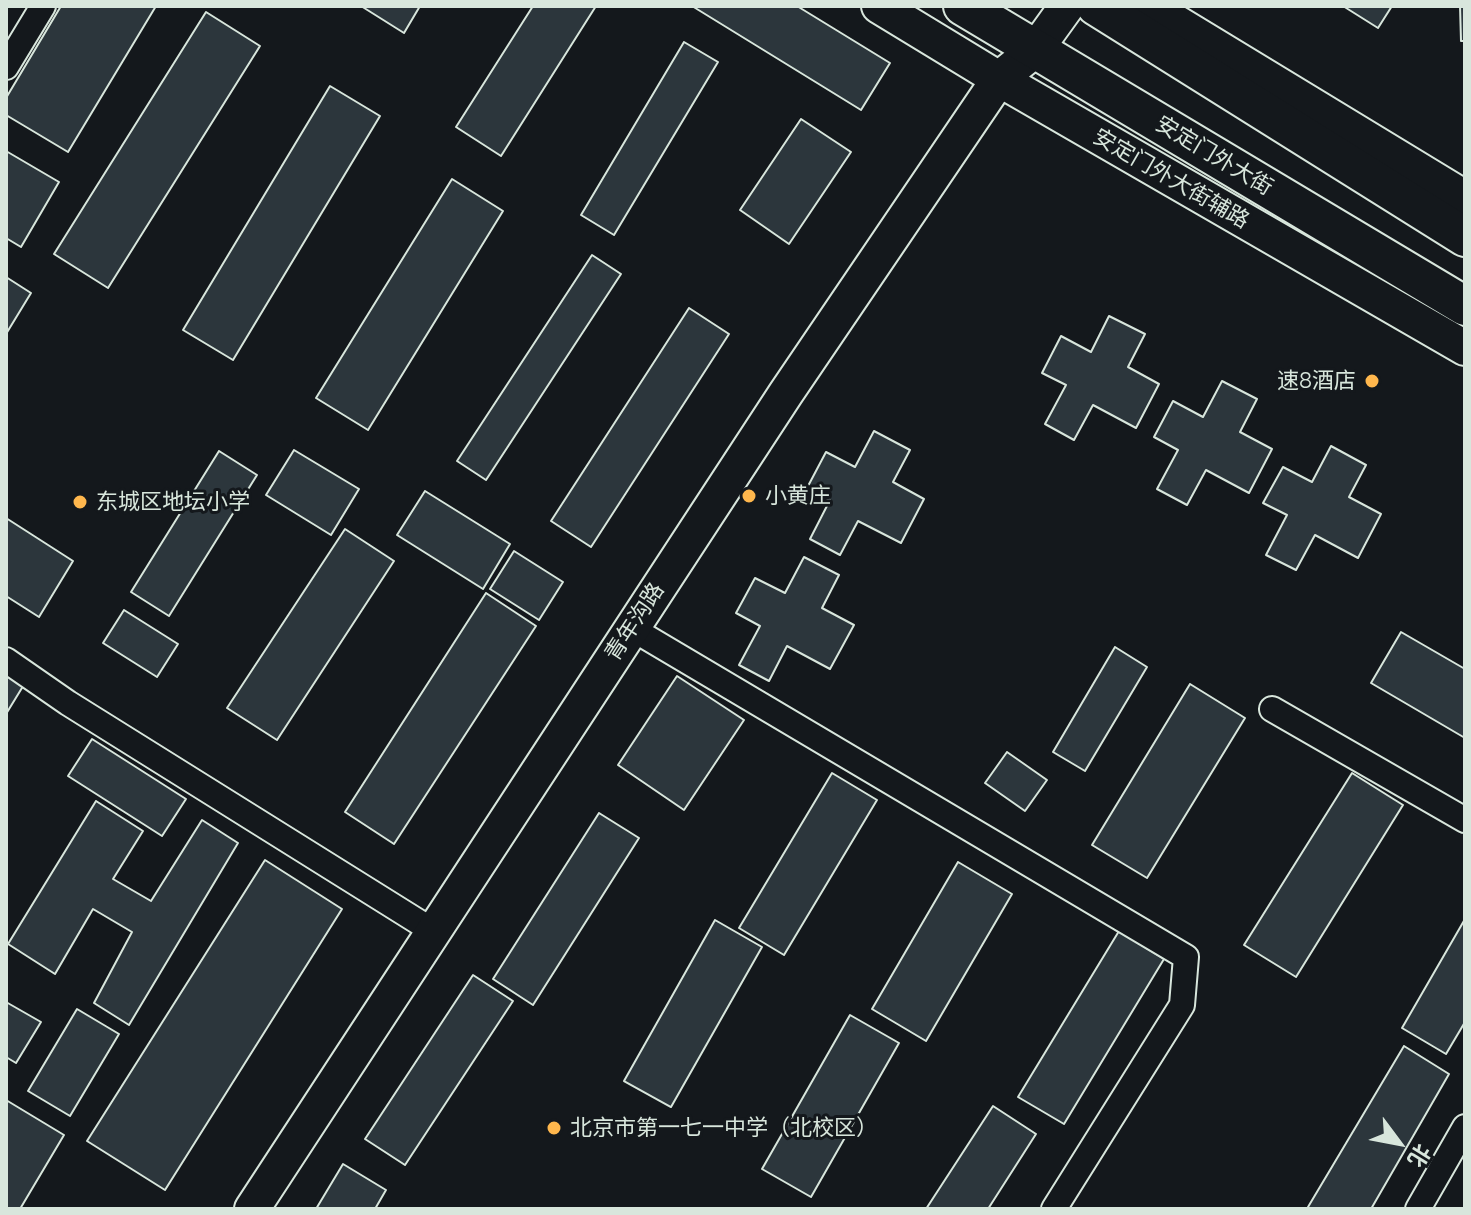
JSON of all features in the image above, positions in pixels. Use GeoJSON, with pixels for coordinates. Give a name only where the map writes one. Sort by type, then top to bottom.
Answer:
{"type":"FeatureCollection","features":[{"type":"Feature","properties":{"kind":"main road","name":"安定门外大街"},"geometry":{"type":"LineString","coordinates":[[963,6],[1465,306]]}},
{"type":"Feature","properties":{"kind":"main road"},"geometry":{"type":"LineString","coordinates":[[1096,6],[1465,237]]}},
{"type":"Feature","properties":{"kind":"street"},"geometry":{"type":"LineString","coordinates":[[6,67],[43,6]]}},
{"type":"Feature","properties":{"kind":"street","name":"安定门外大街辅路"},"geometry":{"type":"LineString","coordinates":[[879,6],[999,79],[1465,348]]}},
{"type":"Feature","properties":{"kind":"street","name":"青年沟路"},"geometry":{"type":"LineString","coordinates":[[252,1209],[631,628],[999,79],[1036,49],[1067,6]]}},
{"type":"Feature","properties":{"kind":"street"},"geometry":{"type":"LineString","coordinates":[[1149,6],[1465,198]]}},
{"type":"Feature","properties":{"kind":"street"},"geometry":{"type":"LineString","coordinates":[[631,628],[1186,957],[1182,1005],[1054,1209]]}},
{"type":"Feature","properties":{"kind":"street"},"geometry":{"type":"LineString","coordinates":[[6,660],[68,703],[433,931]]}},
{"type":"Feature","properties":{"kind":"street"},"geometry":{"type":"LineString","coordinates":[[1272,709],[1465,820]]}},
{"type":"Feature","properties":{"kind":"street"},"geometry":{"type":"LineString","coordinates":[[1418,1209],[1465,1127]]}},
{"type":"Feature","properties":{"kind":"building"},"geometry":{"type":"Polygon","coordinates":[[[61,6],[156,6],[68,152],[6,115],[6,98],[61,6]]]}},
{"type":"Feature","properties":{"kind":"building"},"geometry":{"type":"Polygon","coordinates":[[[361,6],[420,6],[404,33],[361,6]]]}},
{"type":"Feature","properties":{"kind":"building"},"geometry":{"type":"Polygon","coordinates":[[[533,6],[596,6],[501,156],[456,127],[533,6]]]}},
{"type":"Feature","properties":{"kind":"building"},"geometry":{"type":"Polygon","coordinates":[[[692,6],[797,6],[890,63],[861,110],[692,6]]]}},
{"type":"Feature","properties":{"kind":"building"},"geometry":{"type":"Polygon","coordinates":[[[1343,6],[1392,6],[1378,28],[1343,6]]]}},
{"type":"Feature","properties":{"kind":"building"},"geometry":{"type":"Polygon","coordinates":[[[1460,6],[1465,6],[1465,41],[1461,41],[1460,6]]]}},
{"type":"Feature","properties":{"kind":"building"},"geometry":{"type":"Polygon","coordinates":[[[206,12],[260,46],[108,288],[54,254],[206,12]]]}},
{"type":"Feature","properties":{"kind":"building"},"geometry":{"type":"Polygon","coordinates":[[[684,42],[718,62],[614,235],[581,215],[684,42]]]}},
{"type":"Feature","properties":{"kind":"building"},"geometry":{"type":"Polygon","coordinates":[[[330,86],[380,116],[233,360],[183,330],[330,86]]]}},
{"type":"Feature","properties":{"kind":"building"},"geometry":{"type":"Polygon","coordinates":[[[801,119],[851,152],[789,244],[740,210],[801,119]]]}},
{"type":"Feature","properties":{"kind":"building"},"geometry":{"type":"Polygon","coordinates":[[[6,151],[59,182],[21,247],[6,238],[6,151]]]}},
{"type":"Feature","properties":{"kind":"building"},"geometry":{"type":"Polygon","coordinates":[[[452,179],[503,211],[368,430],[316,398],[452,179]]]}},
{"type":"Feature","properties":{"kind":"building"},"geometry":{"type":"Polygon","coordinates":[[[592,255],[621,274],[486,480],[457,461],[592,255]]]}},
{"type":"Feature","properties":{"kind":"building"},"geometry":{"type":"Polygon","coordinates":[[[6,277],[31,293],[6,334],[6,277]]]}},
{"type":"Feature","properties":{"kind":"building"},"geometry":{"type":"Polygon","coordinates":[[[689,308],[729,334],[591,547],[551,521],[689,308]]]}},
{"type":"Feature","properties":{"kind":"building"},"geometry":{"type":"Polygon","coordinates":[[[1109,316],[1145,334],[1128,367],[1159,384],[1136,428],[1093,405],[1074,440],[1045,424],[1066,385],[1042,373],[1061,336],[1091,352],[1109,316]]]}},
{"type":"Feature","properties":{"kind":"building"},"geometry":{"type":"Polygon","coordinates":[[[1222,381],[1257,399],[1240,432],[1272,449],[1249,493],[1206,470],[1187,505],[1157,489],[1178,450],[1154,437],[1173,401],[1203,417],[1222,381]]]}},
{"type":"Feature","properties":{"kind":"building"},"geometry":{"type":"Polygon","coordinates":[[[874,431],[910,450],[893,482],[924,499],[901,543],[858,521],[840,555],[810,539],[830,500],[807,488],[826,452],[855,467],[874,431]]]}},
{"type":"Feature","properties":{"kind":"building"},"geometry":{"type":"Polygon","coordinates":[[[1331,446],[1366,465],[1349,497],[1381,514],[1358,558],[1315,535],[1296,570],[1266,555],[1287,515],[1263,503],[1283,467],[1312,482],[1331,446]]]}},
{"type":"Feature","properties":{"kind":"building"},"geometry":{"type":"Polygon","coordinates":[[[294,450],[359,489],[331,535],[266,495],[294,450]]]}},
{"type":"Feature","properties":{"kind":"building"},"geometry":{"type":"Polygon","coordinates":[[[219,451],[257,475],[169,616],[131,592],[219,451]]]}},
{"type":"Feature","properties":{"kind":"building"},"geometry":{"type":"Polygon","coordinates":[[[425,491],[510,544],[483,589],[397,535],[425,491]]]}},
{"type":"Feature","properties":{"kind":"building"},"geometry":{"type":"Polygon","coordinates":[[[6,518],[73,561],[39,617],[6,596],[6,518]]]}},
{"type":"Feature","properties":{"kind":"building"},"geometry":{"type":"Polygon","coordinates":[[[345,529],[394,561],[277,740],[227,708],[345,529]]]}},
{"type":"Feature","properties":{"kind":"building"},"geometry":{"type":"Polygon","coordinates":[[[514,551],[563,582],[539,620],[490,589],[514,551]]]}},
{"type":"Feature","properties":{"kind":"building"},"geometry":{"type":"Polygon","coordinates":[[[804,557],[839,575],[822,608],[854,625],[830,669],[787,646],[769,681],[739,665],[760,626],[736,613],[755,578],[785,593],[804,557]]]}},
{"type":"Feature","properties":{"kind":"building"},"geometry":{"type":"Polygon","coordinates":[[[486,593],[536,626],[394,844],[345,812],[486,593]]]}},
{"type":"Feature","properties":{"kind":"building"},"geometry":{"type":"Polygon","coordinates":[[[124,610],[178,644],[157,677],[103,643],[124,610]]]}},
{"type":"Feature","properties":{"kind":"building"},"geometry":{"type":"Polygon","coordinates":[[[1401,632],[1465,669],[1465,738],[1371,683],[1401,632]]]}},
{"type":"Feature","properties":{"kind":"building"},"geometry":{"type":"Polygon","coordinates":[[[1115,647],[1147,667],[1085,771],[1053,752],[1115,647]]]}},
{"type":"Feature","properties":{"kind":"building"},"geometry":{"type":"Polygon","coordinates":[[[6,672],[25,683],[6,714],[6,672]]]}},
{"type":"Feature","properties":{"kind":"building"},"geometry":{"type":"Polygon","coordinates":[[[677,676],[744,720],[684,810],[618,765],[677,676]]]}},
{"type":"Feature","properties":{"kind":"building"},"geometry":{"type":"Polygon","coordinates":[[[1190,684],[1245,718],[1147,878],[1092,845],[1190,684]]]}},
{"type":"Feature","properties":{"kind":"building"},"geometry":{"type":"Polygon","coordinates":[[[92,739],[186,799],[162,836],[68,776],[92,739]]]}},
{"type":"Feature","properties":{"kind":"building"},"geometry":{"type":"Polygon","coordinates":[[[1007,752],[1047,780],[1025,811],[985,783],[1007,752]]]}},
{"type":"Feature","properties":{"kind":"building"},"geometry":{"type":"Polygon","coordinates":[[[832,773],[877,800],[784,955],[739,928],[832,773]]]}},
{"type":"Feature","properties":{"kind":"building"},"geometry":{"type":"Polygon","coordinates":[[[1352,773],[1403,805],[1296,977],[1244,945],[1352,773]]]}},
{"type":"Feature","properties":{"kind":"building"},"geometry":{"type":"Polygon","coordinates":[[[96,801],[143,831],[113,879],[151,901],[202,820],[238,843],[129,1025],[94,1003],[132,932],[93,909],[55,974],[8,944],[96,801]]]}},
{"type":"Feature","properties":{"kind":"building"},"geometry":{"type":"Polygon","coordinates":[[[599,813],[639,838],[533,1005],[493,979],[599,813]]]}},
{"type":"Feature","properties":{"kind":"building"},"geometry":{"type":"Polygon","coordinates":[[[265,860],[342,909],[165,1190],[87,1141],[265,860]]]}},
{"type":"Feature","properties":{"kind":"building"},"geometry":{"type":"Polygon","coordinates":[[[958,862],[1012,894],[926,1041],[872,1009],[958,862]]]}},
{"type":"Feature","properties":{"kind":"building"},"geometry":{"type":"Polygon","coordinates":[[[1465,919],[1465,1022],[1446,1054],[1402,1028],[1465,919]]]}},
{"type":"Feature","properties":{"kind":"building"},"geometry":{"type":"Polygon","coordinates":[[[715,920],[762,947],[671,1107],[624,1081],[715,920]]]}},
{"type":"Feature","properties":{"kind":"building"},"geometry":{"type":"Polygon","coordinates":[[[1119,931],[1164,959],[1064,1124],[1018,1097],[1119,931]]]}},
{"type":"Feature","properties":{"kind":"building"},"geometry":{"type":"Polygon","coordinates":[[[473,975],[513,1001],[405,1165],[365,1139],[473,975]]]}},
{"type":"Feature","properties":{"kind":"building"},"geometry":{"type":"Polygon","coordinates":[[[6,1002],[41,1022],[16,1063],[6,1057],[6,1002]]]}},
{"type":"Feature","properties":{"kind":"building"},"geometry":{"type":"Polygon","coordinates":[[[77,1009],[119,1034],[70,1116],[28,1091],[77,1009]]]}},
{"type":"Feature","properties":{"kind":"building"},"geometry":{"type":"Polygon","coordinates":[[[850,1015],[899,1043],[811,1197],[762,1169],[850,1015]]]}},
{"type":"Feature","properties":{"kind":"building"},"geometry":{"type":"Polygon","coordinates":[[[1404,1046],[1449,1074],[1371,1209],[1310,1209],[1308,1207],[1404,1046]]]}},
{"type":"Feature","properties":{"kind":"building"},"geometry":{"type":"Polygon","coordinates":[[[6,1100],[64,1135],[20,1209],[6,1209],[6,1100]]]}},
{"type":"Feature","properties":{"kind":"building"},"geometry":{"type":"Polygon","coordinates":[[[993,1106],[1036,1134],[988,1209],[926,1209],[993,1106]]]}},
{"type":"Feature","properties":{"kind":"building"},"geometry":{"type":"Polygon","coordinates":[[[343,1164],[386,1190],[375,1209],[316,1209],[343,1164]]]}},
{"type":"Feature","properties":{"kind":"place","name":"速8酒店"},"geometry":{"type":"Point","coordinates":[1372,381]}},
{"type":"Feature","properties":{"kind":"place","name":"小黄庄"},"geometry":{"type":"Point","coordinates":[749,496]}},
{"type":"Feature","properties":{"kind":"place","name":"东城区地坛小学"},"geometry":{"type":"Point","coordinates":[80,502]}},
{"type":"Feature","properties":{"kind":"place","name":"北京市第一七一中学（北校区）"},"geometry":{"type":"Point","coordinates":[554,1128]}}]}
